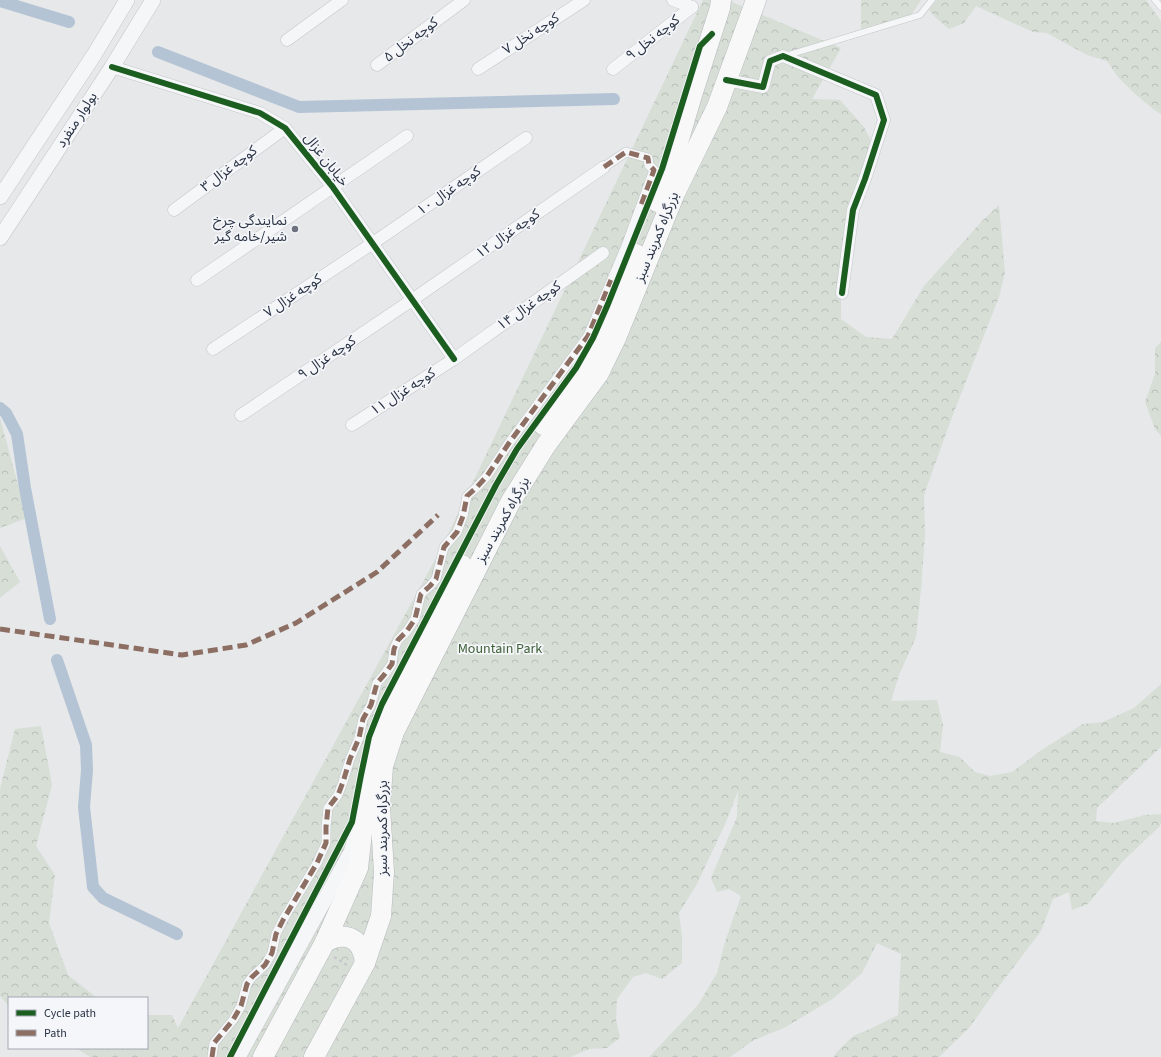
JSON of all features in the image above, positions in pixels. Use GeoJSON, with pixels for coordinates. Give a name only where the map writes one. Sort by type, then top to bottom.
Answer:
{"type":"FeatureCollection","features":[{"type":"Feature","properties":{"kind":"highway","name":"بزرگراه کمربند سبز"},"geometry":{"type":"LineString","coordinates":[[263,1057],[325,942],[358,868],[370,761],[381,724],[498,495],[535,437],[586,366],[603,332],[672,163],[692,94],[720,8],[721,0]]}},
{"type":"Feature","properties":{"kind":"highway","name":"بزرگراه کمربند سبز"},"geometry":{"type":"LineString","coordinates":[[314,1057],[365,963],[381,916],[384,872],[380,807],[382,766],[394,732],[511,501],[546,445],[599,373],[616,338],[685,170],[717,106],[756,0]]}},
{"type":"Feature","properties":{"kind":"highway"},"geometry":{"type":"LineString","coordinates":[[692,94],[694,102],[700,108],[707,109],[717,106]]}},
{"type":"Feature","properties":{"kind":"highway"},"geometry":{"type":"LineString","coordinates":[[325,942],[333,937],[343,936],[352,939],[360,945],[364,954],[365,963]]}},
{"type":"Feature","properties":{"kind":"street","name":"بولوار منفرد"},"geometry":{"type":"LineString","coordinates":[[0,196],[90,61],[127,0]]}},
{"type":"Feature","properties":{"kind":"street","name":"بولوار منفرد"},"geometry":{"type":"LineString","coordinates":[[0,238],[112,67],[153,0]]}},
{"type":"Feature","properties":{"kind":"street"},"geometry":{"type":"LineString","coordinates":[[287,40],[342,0]]}},
{"type":"Feature","properties":{"kind":"street","name":"کوچه نخل ۵"},"geometry":{"type":"LineString","coordinates":[[377,65],[464,0]]}},
{"type":"Feature","properties":{"kind":"street","name":"کوچه نخل ۷"},"geometry":{"type":"LineString","coordinates":[[478,68],[584,0]]}},
{"type":"Feature","properties":{"kind":"street","name":"کوچه نخل ۹"},"geometry":{"type":"LineString","coordinates":[[613,69],[692,7],[673,0]]}},
{"type":"Feature","properties":{"kind":"street"},"geometry":{"type":"LineString","coordinates":[[726,80],[763,87],[770,61],[783,56],[876,95],[884,120],[865,179],[853,210],[842,293]]}},
{"type":"Feature","properties":{"kind":"street","name":"خیابان غزال"},"geometry":{"type":"LineString","coordinates":[[112,67],[260,113],[284,128],[332,186],[454,359]]}},
{"type":"Feature","properties":{"kind":"street","name":"کوچه غزال ۳"},"geometry":{"type":"LineString","coordinates":[[174,210],[284,128]]}},
{"type":"Feature","properties":{"kind":"street"},"geometry":{"type":"LineString","coordinates":[[197,280],[407,136]]}},
{"type":"Feature","properties":{"kind":"street","name":"کوچه غزال ۱۰"},"geometry":{"type":"LineString","coordinates":[[373,244],[526,138]]}},
{"type":"Feature","properties":{"kind":"street"},"geometry":{"type":"LineString","coordinates":[[212,1057],[214,1043],[233,1020],[241,1006],[247,984],[265,965],[272,953],[276,934],[283,920],[317,863],[326,843],[328,808],[338,795],[359,738],[363,719],[371,705],[377,683],[392,664],[394,649],[398,640],[407,631],[415,619],[421,594],[436,579],[444,548],[457,532],[463,516],[467,496],[487,476],[509,443],[588,336],[626,246],[654,170],[649,165],[648,158],[626,152],[604,167]]}},
{"type":"Feature","properties":{"kind":"street","name":"کوچه غزال ۱۲"},"geometry":{"type":"LineString","coordinates":[[412,300],[604,167]]}},
{"type":"Feature","properties":{"kind":"street","name":"کوچه غزال ۷"},"geometry":{"type":"LineString","coordinates":[[213,349],[373,244]]}},
{"type":"Feature","properties":{"kind":"street","name":"کوچه غزال ۱۴"},"geometry":{"type":"LineString","coordinates":[[454,359],[603,254]]}},
{"type":"Feature","properties":{"kind":"street","name":"کوچه غزال ۹"},"geometry":{"type":"LineString","coordinates":[[241,415],[412,300]]}},
{"type":"Feature","properties":{"kind":"street","name":"کوچه غزال ۱۱"},"geometry":{"type":"LineString","coordinates":[[352,425],[454,359]]}},
{"type":"Feature","properties":{"kind":"street"},"geometry":{"type":"LineString","coordinates":[[238,1057],[351,852],[365,807]]}},
{"type":"Feature","properties":{"kind":"lane"},"geometry":{"type":"LineString","coordinates":[[783,56],[920,15],[932,0]]}},
{"type":"Feature","properties":{"kind":"lane"},"geometry":{"type":"LineString","coordinates":[[1155,0],[1161,7]]}},
{"type":"Feature","properties":{"kind":"green space","name":"Mountain Park"},"geometry":{"type":"Polygon","coordinates":[[[703,0],[727,0],[841,48],[812,99],[840,100],[864,127],[876,151],[841,262],[841,319],[866,337],[892,339],[924,286],[982,221],[999,205],[1005,273],[999,297],[952,417],[924,495],[925,535],[916,637],[899,675],[891,701],[937,700],[943,725],[940,752],[960,757],[975,772],[990,776],[1012,772],[1043,749],[1083,724],[1103,722],[1134,708],[1161,684],[1161,747],[1097,808],[1096,821],[1114,823],[1145,815],[1161,814],[1161,824],[1123,861],[1088,904],[1072,910],[1069,892],[1053,899],[1041,931],[969,1028],[939,1057],[834,1057],[836,1053],[853,1036],[898,1015],[901,954],[877,943],[862,973],[834,998],[784,1028],[754,1040],[730,1057],[649,1057],[698,1005],[717,973],[725,942],[741,896],[729,889],[717,892],[711,878],[737,817],[738,791],[726,822],[697,884],[679,913],[682,936],[682,963],[662,979],[646,973],[633,977],[617,999],[616,1019],[620,1038],[607,1048],[589,1049],[570,1057],[90,1057],[78,1049],[148,1049],[148,1015],[172,1015],[178,1028],[441,549],[703,0]]]}},
{"type":"Feature","properties":{"kind":"green space"},"geometry":{"type":"Polygon","coordinates":[[[861,0],[921,0],[911,15],[861,32],[861,0]]]}},
{"type":"Feature","properties":{"kind":"green space"},"geometry":{"type":"Polygon","coordinates":[[[936,0],[1146,0],[1161,21],[1161,114],[1134,93],[1118,77],[1107,61],[1087,55],[1047,33],[1033,32],[976,6],[964,23],[949,29],[929,10],[936,0]]]}},
{"type":"Feature","properties":{"kind":"green space"},"geometry":{"type":"Polygon","coordinates":[[[1161,342],[1161,436],[1155,429],[1145,402],[1155,374],[1155,348],[1161,342]]]}},
{"type":"Feature","properties":{"kind":"green space"},"geometry":{"type":"Polygon","coordinates":[[[0,418],[27,518],[0,528],[0,418]]]}},
{"type":"Feature","properties":{"kind":"green space"},"geometry":{"type":"Polygon","coordinates":[[[0,546],[20,582],[0,598],[0,546]]]}},
{"type":"Feature","properties":{"kind":"green space"},"geometry":{"type":"Polygon","coordinates":[[[41,726],[52,785],[36,846],[55,875],[49,923],[68,975],[96,997],[8,997],[8,1005],[0,996],[0,789],[15,729],[41,726]]]}},
{"type":"Feature","properties":{"kind":"waterway"},"geometry":{"type":"LineString","coordinates":[[0,1],[69,22]]}},
{"type":"Feature","properties":{"kind":"waterway"},"geometry":{"type":"LineString","coordinates":[[158,52],[299,107],[614,99]]}},
{"type":"Feature","properties":{"kind":"waterway"},"geometry":{"type":"LineString","coordinates":[[0,408],[6,413],[17,434],[25,488],[50,619]]}},
{"type":"Feature","properties":{"kind":"waterway"},"geometry":{"type":"LineString","coordinates":[[57,660],[86,745],[87,770],[84,807],[93,887],[103,898],[177,934]]}},
{"type":"Feature","properties":{"kind":"marked path"},"geometry":{"type":"LineString","coordinates":[[604,167],[626,152],[648,158],[649,165],[654,170],[640,208]]}},
{"type":"Feature","properties":{"kind":"marked path"},"geometry":{"type":"LineString","coordinates":[[212,1057],[214,1043],[233,1020],[241,1006],[247,984],[265,965],[272,953],[276,934],[317,863],[326,843],[328,808],[338,795],[359,738],[363,719],[371,705],[377,683],[392,664],[394,649],[398,640],[407,631],[415,619],[421,594],[436,579],[444,547],[457,532],[463,516],[467,496],[487,476],[509,443],[588,336],[611,280]]}},
{"type":"Feature","properties":{"kind":"marked path"},"geometry":{"type":"LineString","coordinates":[[0,629],[182,655],[246,645],[296,623],[377,572],[438,515]]}},
{"type":"Feature","properties":{"kind":"cycle path"},"geometry":{"type":"LineString","coordinates":[[230,1057],[352,822],[369,737],[382,704],[496,485],[517,449],[576,368],[593,338],[662,169],[700,46],[712,34]]}},
{"type":"Feature","properties":{"kind":"cycle path"},"geometry":{"type":"LineString","coordinates":[[726,80],[763,87],[770,61],[783,56],[876,95],[884,120],[865,179],[853,210],[842,293]]}},
{"type":"Feature","properties":{"kind":"cycle path"},"geometry":{"type":"LineString","coordinates":[[112,67],[260,113],[285,128],[332,186],[454,359]]}},
{"type":"Feature","properties":{"kind":"place","name":"نمایندگی چرخ شیر/خامه گیر"},"geometry":{"type":"Point","coordinates":[295,229]}}]}
